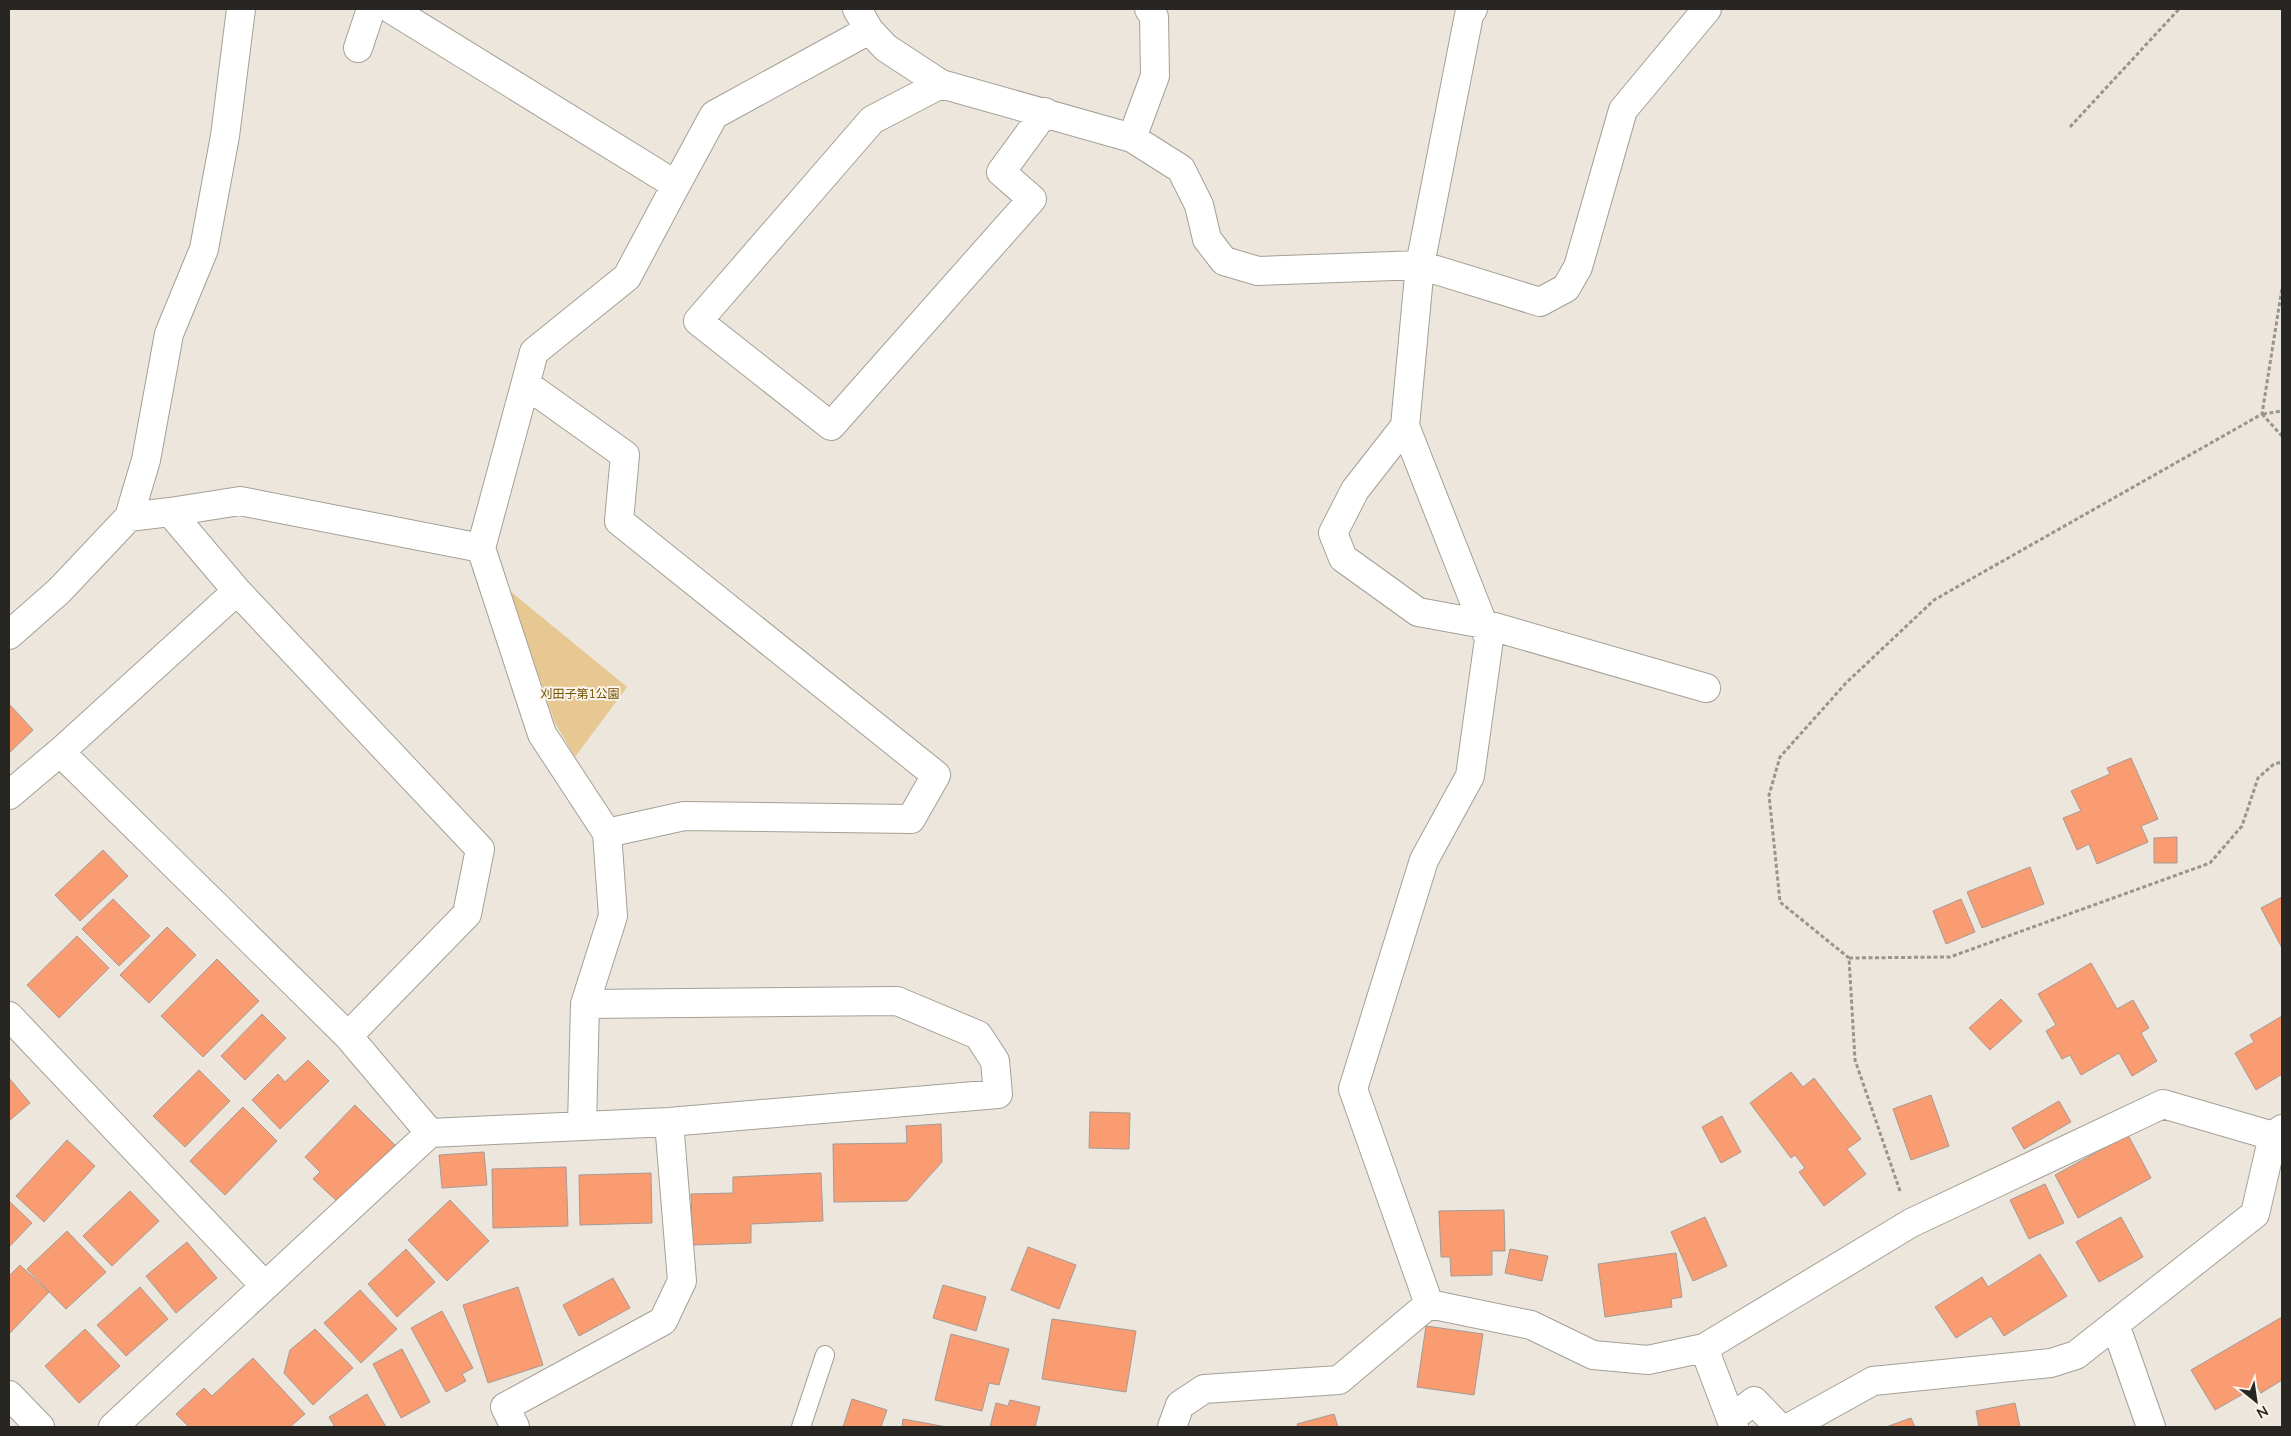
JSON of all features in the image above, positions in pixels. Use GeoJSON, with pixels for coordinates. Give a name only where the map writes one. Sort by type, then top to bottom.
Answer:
{"type":"FeatureCollection","features":[{"type":"Feature","properties":{"kind":"street"},"geometry":{"type":"LineString","coordinates":[[9,635],[59,591],[128,517],[146,460],[169,334],[204,249],[225,136],[241,9]]}},
{"type":"Feature","properties":{"kind":"street"},"geometry":{"type":"LineString","coordinates":[[358,48],[371,9]]}},
{"type":"Feature","properties":{"kind":"street"},"geometry":{"type":"LineString","coordinates":[[391,9],[676,186]]}},
{"type":"Feature","properties":{"kind":"street"},"geometry":{"type":"LineString","coordinates":[[582,1126],[585,1004],[613,916],[607,833],[542,734],[481,548],[527,385],[534,352],[627,277],[714,115],[863,19],[886,48],[940,84],[1132,138],[1181,169],[1199,205],[1207,239],[1224,261],[1258,271],[1420,265],[1540,302],[1566,288],[1578,267],[1623,110],[1707,9]]}},
{"type":"Feature","properties":{"kind":"street"},"geometry":{"type":"LineString","coordinates":[[1430,1304],[1353,1089],[1424,860],[1470,776],[1489,639],[1405,426],[1420,265],[1465,11]]}},
{"type":"Feature","properties":{"kind":"street"},"geometry":{"type":"LineString","coordinates":[[1132,138],[1155,76],[1156,12]]}},
{"type":"Feature","properties":{"kind":"street"},"geometry":{"type":"LineString","coordinates":[[940,84],[872,120],[698,321],[831,426],[1032,199],[1000,172],[1045,112]]}},
{"type":"Feature","properties":{"kind":"street"},"geometry":{"type":"LineString","coordinates":[[527,385],[624,456],[619,521],[936,775],[911,819],[684,816],[607,833]]}},
{"type":"Feature","properties":{"kind":"street"},"geometry":{"type":"LineString","coordinates":[[1405,426],[1355,490],[1333,533],[1343,558],[1418,612],[1484,624],[1706,688]]}},
{"type":"Feature","properties":{"kind":"street"},"geometry":{"type":"LineString","coordinates":[[128,517],[240,501],[481,548]]}},
{"type":"Feature","properties":{"kind":"street"},"geometry":{"type":"LineString","coordinates":[[170,512],[236,591],[480,849],[467,914],[348,1036]]}},
{"type":"Feature","properties":{"kind":"street"},"geometry":{"type":"LineString","coordinates":[[9,795],[60,752],[236,591]]}},
{"type":"Feature","properties":{"kind":"street"},"geometry":{"type":"LineString","coordinates":[[60,752],[348,1036],[430,1133]]}},
{"type":"Feature","properties":{"kind":"street"},"geometry":{"type":"LineString","coordinates":[[113,1427],[430,1133],[669,1122],[998,1094],[995,1061],[978,1035],[897,1001],[585,1004]]}},
{"type":"Feature","properties":{"kind":"street"},"geometry":{"type":"LineString","coordinates":[[9,1016],[265,1286]]}},
{"type":"Feature","properties":{"kind":"street"},"geometry":{"type":"LineString","coordinates":[[1430,1304],[1530,1325],[1593,1355],[1648,1360],[1704,1348],[1911,1223],[2163,1104],[2278,1133],[2255,1214],[2076,1355],[2051,1364],[1873,1381],[1790,1427]]}},
{"type":"Feature","properties":{"kind":"street"},"geometry":{"type":"LineString","coordinates":[[514,1427],[505,1407],[663,1321],[682,1281],[669,1122]]}},
{"type":"Feature","properties":{"kind":"street"},"geometry":{"type":"LineString","coordinates":[[1172,1427],[1180,1405],[1204,1389],[1339,1380],[1430,1304]]}},
{"type":"Feature","properties":{"kind":"street"},"geometry":{"type":"LineString","coordinates":[[2115,1324],[2151,1427]]}},
{"type":"Feature","properties":{"kind":"street"},"geometry":{"type":"LineString","coordinates":[[1704,1348],[1733,1423],[1754,1400],[1779,1427]]}},
{"type":"Feature","properties":{"kind":"street"},"geometry":{"type":"LineString","coordinates":[[9,1395],[40,1427]]}},
{"type":"Feature","properties":{"kind":"lane"},"geometry":{"type":"LineString","coordinates":[[801,1427],[826,1356]]}},
{"type":"Feature","properties":{"kind":"path"},"geometry":{"type":"LineString","coordinates":[[2070,127],[2179,9]]}},
{"type":"Feature","properties":{"kind":"path"},"geometry":{"type":"LineString","coordinates":[[2262,414],[2282,288]]}},
{"type":"Feature","properties":{"kind":"path"},"geometry":{"type":"LineString","coordinates":[[2282,411],[2262,414],[1934,600],[1846,683],[1780,757],[1769,795],[1780,902],[1849,958],[1950,957],[2210,863],[2242,826],[2258,778],[2274,764],[2282,762]]}},
{"type":"Feature","properties":{"kind":"path"},"geometry":{"type":"LineString","coordinates":[[2262,414],[2282,436]]}},
{"type":"Feature","properties":{"kind":"path"},"geometry":{"type":"LineString","coordinates":[[1849,958],[1855,1060],[1911,1223]]}},
{"type":"Feature","properties":{"kind":"green space","name":"刈田子第1公園"},"geometry":{"type":"Polygon","coordinates":[[[510,591],[627,687],[575,757],[555,723],[510,591]]]}},
{"type":"Feature","properties":{"kind":"building"},"geometry":{"type":"Polygon","coordinates":[[[9,704],[33,730],[9,753],[9,704]]]}},
{"type":"Feature","properties":{"kind":"building"},"geometry":{"type":"Polygon","coordinates":[[[2131,758],[2158,819],[2141,826],[2148,842],[2097,864],[2089,844],[2077,850],[2063,818],[2081,811],[2071,791],[2110,774],[2107,768],[2131,758]]]}},
{"type":"Feature","properties":{"kind":"building"},"geometry":{"type":"Polygon","coordinates":[[[2177,837],[2177,863],[2154,863],[2154,838],[2177,837]]]}},
{"type":"Feature","properties":{"kind":"building"},"geometry":{"type":"Polygon","coordinates":[[[103,850],[128,876],[80,921],[55,895],[103,850]]]}},
{"type":"Feature","properties":{"kind":"building"},"geometry":{"type":"Polygon","coordinates":[[[2030,867],[2044,904],[1982,928],[1967,892],[2030,867]]]}},
{"type":"Feature","properties":{"kind":"building"},"geometry":{"type":"Polygon","coordinates":[[[2282,897],[2282,948],[2261,908],[2282,897]]]}},
{"type":"Feature","properties":{"kind":"building"},"geometry":{"type":"Polygon","coordinates":[[[113,899],[150,936],[119,966],[82,929],[113,899]]]}},
{"type":"Feature","properties":{"kind":"building"},"geometry":{"type":"Polygon","coordinates":[[[1961,899],[1975,932],[1946,944],[1933,911],[1961,899]]]}},
{"type":"Feature","properties":{"kind":"building"},"geometry":{"type":"Polygon","coordinates":[[[167,927],[196,955],[149,1003],[120,975],[167,927]]]}},
{"type":"Feature","properties":{"kind":"building"},"geometry":{"type":"Polygon","coordinates":[[[77,936],[109,968],[59,1018],[27,985],[77,936]]]}},
{"type":"Feature","properties":{"kind":"building"},"geometry":{"type":"Polygon","coordinates":[[[217,959],[259,1001],[203,1057],[161,1016],[217,959]]]}},
{"type":"Feature","properties":{"kind":"building"},"geometry":{"type":"Polygon","coordinates":[[[2091,963],[2117,1009],[2133,1000],[2149,1028],[2141,1033],[2157,1061],[2132,1076],[2119,1053],[2081,1075],[2070,1055],[2062,1059],[2046,1031],[2056,1025],[2038,994],[2091,963]]]}},
{"type":"Feature","properties":{"kind":"building"},"geometry":{"type":"Polygon","coordinates":[[[2001,999],[2022,1021],[1990,1050],[1969,1028],[2001,999]]]}},
{"type":"Feature","properties":{"kind":"building"},"geometry":{"type":"Polygon","coordinates":[[[262,1014],[286,1038],[245,1080],[221,1056],[262,1014]]]}},
{"type":"Feature","properties":{"kind":"building"},"geometry":{"type":"Polygon","coordinates":[[[2282,1016],[2282,1074],[2256,1090],[2235,1053],[2254,1042],[2250,1035],[2282,1016]]]}},
{"type":"Feature","properties":{"kind":"building"},"geometry":{"type":"Polygon","coordinates":[[[308,1060],[329,1081],[280,1129],[252,1100],[278,1074],[285,1082],[308,1060]]]}},
{"type":"Feature","properties":{"kind":"building"},"geometry":{"type":"Polygon","coordinates":[[[199,1070],[230,1101],[185,1147],[153,1116],[199,1070]]]}},
{"type":"Feature","properties":{"kind":"building"},"geometry":{"type":"Polygon","coordinates":[[[1791,1072],[1803,1087],[1814,1078],[1861,1139],[1847,1149],[1866,1174],[1824,1206],[1799,1172],[1805,1168],[1795,1155],[1791,1158],[1750,1103],[1791,1072]]]}},
{"type":"Feature","properties":{"kind":"building"},"geometry":{"type":"Polygon","coordinates":[[[9,1078],[30,1103],[9,1121],[9,1078]]]}},
{"type":"Feature","properties":{"kind":"building"},"geometry":{"type":"Polygon","coordinates":[[[1931,1095],[1949,1146],[1911,1160],[1893,1109],[1931,1095]]]}},
{"type":"Feature","properties":{"kind":"building"},"geometry":{"type":"Polygon","coordinates":[[[2059,1101],[2071,1122],[2024,1149],[2012,1128],[2059,1101]]]}},
{"type":"Feature","properties":{"kind":"building"},"geometry":{"type":"Polygon","coordinates":[[[355,1105],[395,1145],[338,1202],[313,1179],[320,1172],[305,1157],[355,1105]]]}},
{"type":"Feature","properties":{"kind":"building"},"geometry":{"type":"Polygon","coordinates":[[[243,1107],[277,1141],[225,1195],[190,1161],[243,1107]]]}},
{"type":"Feature","properties":{"kind":"building"},"geometry":{"type":"Polygon","coordinates":[[[1090,1112],[1130,1113],[1129,1149],[1089,1148],[1090,1112]]]}},
{"type":"Feature","properties":{"kind":"building"},"geometry":{"type":"Polygon","coordinates":[[[1722,1116],[1741,1152],[1721,1163],[1702,1127],[1722,1116]]]}},
{"type":"Feature","properties":{"kind":"building"},"geometry":{"type":"Polygon","coordinates":[[[941,1124],[942,1162],[907,1201],[834,1202],[833,1144],[907,1143],[906,1126],[941,1124]]]}},
{"type":"Feature","properties":{"kind":"building"},"geometry":{"type":"Polygon","coordinates":[[[2128,1135],[2151,1178],[2078,1218],[2055,1175],[2128,1135]]]}},
{"type":"Feature","properties":{"kind":"building"},"geometry":{"type":"Polygon","coordinates":[[[67,1140],[95,1166],[44,1222],[16,1196],[67,1140]]]}},
{"type":"Feature","properties":{"kind":"building"},"geometry":{"type":"Polygon","coordinates":[[[484,1152],[487,1185],[442,1188],[439,1155],[484,1152]]]}},
{"type":"Feature","properties":{"kind":"building"},"geometry":{"type":"Polygon","coordinates":[[[566,1167],[568,1226],[493,1228],[492,1169],[566,1167]]]}},
{"type":"Feature","properties":{"kind":"building"},"geometry":{"type":"Polygon","coordinates":[[[651,1173],[652,1223],[580,1225],[579,1175],[651,1173]]]}},
{"type":"Feature","properties":{"kind":"building"},"geometry":{"type":"Polygon","coordinates":[[[821,1173],[823,1221],[751,1224],[751,1243],[693,1245],[691,1194],[733,1193],[733,1177],[821,1173]]]}},
{"type":"Feature","properties":{"kind":"building"},"geometry":{"type":"Polygon","coordinates":[[[2045,1184],[2064,1223],[2029,1239],[2010,1200],[2045,1184]]]}},
{"type":"Feature","properties":{"kind":"building"},"geometry":{"type":"Polygon","coordinates":[[[130,1191],[159,1221],[112,1266],[83,1236],[130,1191]]]}},
{"type":"Feature","properties":{"kind":"building"},"geometry":{"type":"Polygon","coordinates":[[[450,1200],[489,1241],[447,1281],[408,1240],[450,1200]]]}},
{"type":"Feature","properties":{"kind":"building"},"geometry":{"type":"Polygon","coordinates":[[[9,1201],[32,1223],[9,1247],[9,1201]]]}},
{"type":"Feature","properties":{"kind":"building"},"geometry":{"type":"Polygon","coordinates":[[[1504,1210],[1505,1251],[1492,1251],[1492,1275],[1451,1276],[1450,1257],[1441,1257],[1439,1211],[1504,1210]]]}},
{"type":"Feature","properties":{"kind":"building"},"geometry":{"type":"Polygon","coordinates":[[[1705,1217],[1727,1266],[1693,1281],[1671,1232],[1705,1217]]]}},
{"type":"Feature","properties":{"kind":"building"},"geometry":{"type":"Polygon","coordinates":[[[2121,1217],[2143,1257],[2099,1282],[2076,1242],[2121,1217]]]}},
{"type":"Feature","properties":{"kind":"building"},"geometry":{"type":"Polygon","coordinates":[[[67,1231],[106,1272],[66,1309],[27,1269],[67,1231]]]}},
{"type":"Feature","properties":{"kind":"building"},"geometry":{"type":"Polygon","coordinates":[[[187,1242],[217,1278],[176,1313],[146,1276],[187,1242]]]}},
{"type":"Feature","properties":{"kind":"building"},"geometry":{"type":"Polygon","coordinates":[[[1028,1247],[1076,1265],[1059,1309],[1011,1290],[1028,1247]]]}},
{"type":"Feature","properties":{"kind":"building"},"geometry":{"type":"Polygon","coordinates":[[[406,1249],[435,1282],[397,1317],[368,1284],[406,1249]]]}},
{"type":"Feature","properties":{"kind":"building"},"geometry":{"type":"Polygon","coordinates":[[[1510,1249],[1548,1256],[1542,1281],[1505,1273],[1510,1249]]]}},
{"type":"Feature","properties":{"kind":"building"},"geometry":{"type":"Polygon","coordinates":[[[1676,1253],[1682,1297],[1671,1299],[1672,1307],[1605,1317],[1598,1264],[1676,1253]]]}},
{"type":"Feature","properties":{"kind":"building"},"geometry":{"type":"Polygon","coordinates":[[[2040,1254],[2067,1296],[2004,1336],[1991,1316],[1956,1338],[1935,1307],[1982,1277],[1988,1287],[2040,1254]]]}},
{"type":"Feature","properties":{"kind":"building"},"geometry":{"type":"Polygon","coordinates":[[[20,1265],[49,1292],[9,1334],[9,1276],[20,1265]]]}},
{"type":"Feature","properties":{"kind":"building"},"geometry":{"type":"Polygon","coordinates":[[[613,1278],[630,1308],[579,1336],[563,1305],[613,1278]]]}},
{"type":"Feature","properties":{"kind":"building"},"geometry":{"type":"Polygon","coordinates":[[[943,1285],[986,1297],[976,1331],[933,1318],[943,1285]]]}},
{"type":"Feature","properties":{"kind":"building"},"geometry":{"type":"Polygon","coordinates":[[[140,1287],[168,1319],[126,1356],[97,1325],[140,1287]]]}},
{"type":"Feature","properties":{"kind":"building"},"geometry":{"type":"Polygon","coordinates":[[[518,1287],[543,1365],[488,1383],[463,1305],[518,1287]]]}},
{"type":"Feature","properties":{"kind":"building"},"geometry":{"type":"Polygon","coordinates":[[[360,1290],[397,1329],[361,1363],[324,1323],[360,1290]]]}},
{"type":"Feature","properties":{"kind":"building"},"geometry":{"type":"Polygon","coordinates":[[[442,1311],[473,1368],[462,1374],[466,1381],[446,1392],[411,1328],[442,1311]]]}},
{"type":"Feature","properties":{"kind":"building"},"geometry":{"type":"Polygon","coordinates":[[[2282,1317],[2282,1380],[2261,1393],[2257,1386],[2215,1410],[2191,1370],[2282,1317]]]}},
{"type":"Feature","properties":{"kind":"building"},"geometry":{"type":"Polygon","coordinates":[[[1052,1319],[1136,1331],[1126,1392],[1042,1379],[1052,1319]]]}},
{"type":"Feature","properties":{"kind":"building"},"geometry":{"type":"Polygon","coordinates":[[[1426,1326],[1483,1334],[1474,1395],[1417,1387],[1426,1326]]]}},
{"type":"Feature","properties":{"kind":"building"},"geometry":{"type":"Polygon","coordinates":[[[85,1329],[120,1366],[79,1403],[45,1366],[85,1329]]]}},
{"type":"Feature","properties":{"kind":"building"},"geometry":{"type":"Polygon","coordinates":[[[315,1329],[353,1368],[313,1405],[284,1373],[290,1350],[315,1329]]]}},
{"type":"Feature","properties":{"kind":"building"},"geometry":{"type":"Polygon","coordinates":[[[951,1334],[1009,1349],[999,1385],[989,1383],[982,1411],[935,1400],[951,1334]]]}},
{"type":"Feature","properties":{"kind":"building"},"geometry":{"type":"Polygon","coordinates":[[[402,1349],[430,1402],[401,1418],[373,1364],[402,1349]]]}},
{"type":"Feature","properties":{"kind":"building"},"geometry":{"type":"Polygon","coordinates":[[[253,1358],[305,1414],[290,1427],[189,1427],[176,1414],[204,1388],[212,1396],[253,1358]]]}},
{"type":"Feature","properties":{"kind":"building"},"geometry":{"type":"Polygon","coordinates":[[[367,1394],[386,1427],[335,1427],[329,1417],[367,1394]]]}},
{"type":"Feature","properties":{"kind":"building"},"geometry":{"type":"Polygon","coordinates":[[[852,1399],[887,1410],[881,1427],[843,1427],[852,1399]]]}},
{"type":"Feature","properties":{"kind":"building"},"geometry":{"type":"Polygon","coordinates":[[[1010,1400],[1040,1407],[1035,1427],[990,1427],[996,1403],[1008,1406],[1010,1400]]]}},
{"type":"Feature","properties":{"kind":"building"},"geometry":{"type":"Polygon","coordinates":[[[2015,1403],[2020,1427],[1979,1427],[1976,1411],[2015,1403]]]}},
{"type":"Feature","properties":{"kind":"building"},"geometry":{"type":"Polygon","coordinates":[[[1334,1414],[1338,1427],[1298,1427],[1297,1424],[1334,1414]]]}},
{"type":"Feature","properties":{"kind":"building"},"geometry":{"type":"Polygon","coordinates":[[[1911,1418],[1915,1427],[1886,1427],[1911,1418]]]}},
{"type":"Feature","properties":{"kind":"building"},"geometry":{"type":"Polygon","coordinates":[[[903,1419],[947,1427],[902,1427],[903,1419]]]}}]}
